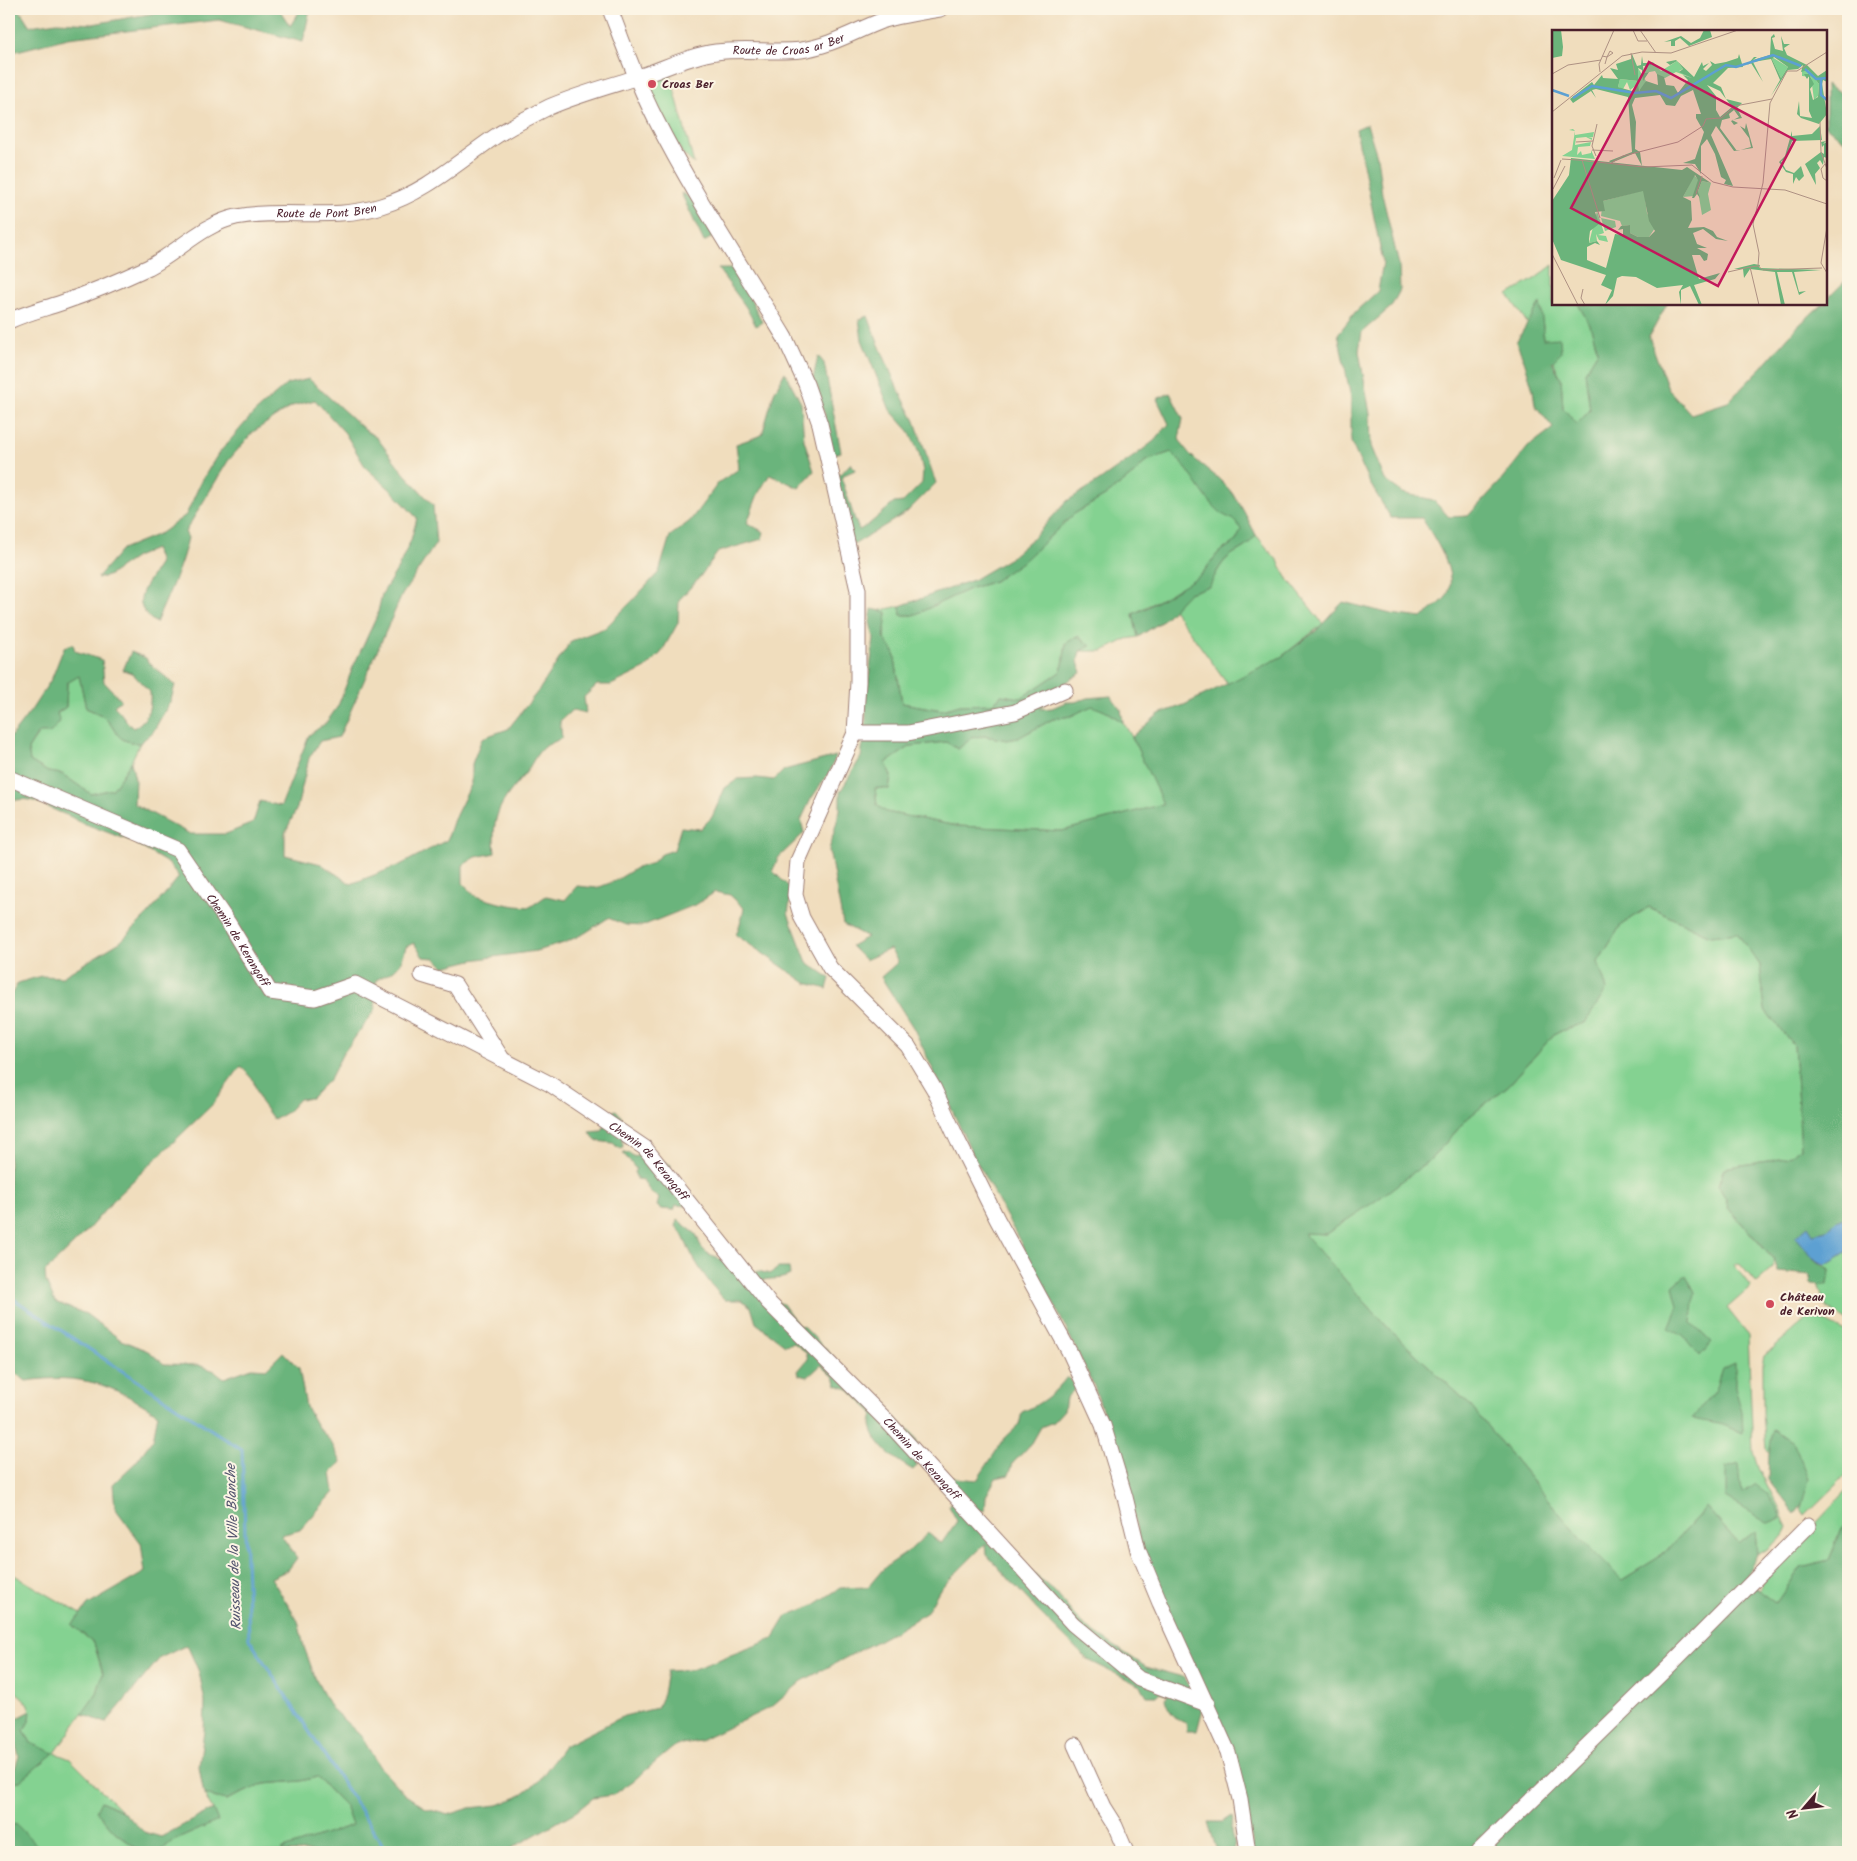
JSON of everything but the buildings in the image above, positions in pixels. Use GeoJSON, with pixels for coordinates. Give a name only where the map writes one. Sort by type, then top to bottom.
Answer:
{"type":"FeatureCollection","features":[{"type":"Feature","properties":{"kind":"street"},"geometry":{"type":"LineString","coordinates":[[610,9],[636,78],[675,157],[785,338],[809,392],[820,424],[858,590],[858,682],[855,733],[798,861],[795,896],[802,918],[830,968],[908,1046],[934,1089],[997,1219],[1070,1353],[1103,1425],[1138,1550],[1228,1752],[1240,1799],[1248,1852]]}},
{"type":"Feature","properties":{"kind":"street","name":"Route de Croas ar Ber"},"geometry":{"type":"LineString","coordinates":[[636,78],[703,54],[748,49],[802,50],[841,39],[880,22],[900,16],[940,9]]}},
{"type":"Feature","properties":{"kind":"street","name":"Route de Pont Bren"},"geometry":{"type":"LineString","coordinates":[[9,321],[62,303],[151,266],[200,233],[234,218],[284,213],[313,215],[345,213],[380,207],[417,191],[496,137],[542,111],[596,89],[636,78]]}},
{"type":"Feature","properties":{"kind":"street"},"geometry":{"type":"LineString","coordinates":[[855,733],[908,733],[1015,712],[1065,690]]}},
{"type":"Feature","properties":{"kind":"street","name":"Chemin de Kerangoff"},"geometry":{"type":"LineString","coordinates":[[9,778],[178,850],[229,924],[270,992],[315,998],[355,984],[550,1084],[645,1148],[768,1302],[888,1421],[1073,1624],[1139,1679],[1207,1704]]}},
{"type":"Feature","properties":{"kind":"street"},"geometry":{"type":"LineString","coordinates":[[422,975],[455,985],[502,1059]]}},
{"type":"Feature","properties":{"kind":"street"},"geometry":{"type":"LineString","coordinates":[[1478,1852],[1672,1663],[1808,1526]]}},
{"type":"Feature","properties":{"kind":"street"},"geometry":{"type":"LineString","coordinates":[[1075,1745],[1102,1807],[1115,1826],[1126,1852]]}},
{"type":"Feature","properties":{"kind":"green space"},"geometry":{"type":"Polygon","coordinates":[[[9,9],[19,9],[30,26],[57,22],[93,24],[178,9],[279,9],[290,26],[301,9],[310,9],[303,42],[219,20],[68,38],[9,53],[9,9]]]}},
{"type":"Feature","properties":{"kind":"green space"},"geometry":{"type":"Polygon","coordinates":[[[670,73],[694,164],[682,153],[647,85],[649,80],[670,73]]]}},
{"type":"Feature","properties":{"kind":"green space"},"geometry":{"type":"Polygon","coordinates":[[[1827,85],[1848,96],[1848,144],[1827,127],[1827,85]]]}},
{"type":"Feature","properties":{"kind":"green space"},"geometry":{"type":"Polygon","coordinates":[[[1367,124],[1377,156],[1382,194],[1399,265],[1400,290],[1391,307],[1362,332],[1359,351],[1370,414],[1371,446],[1385,480],[1403,493],[1433,500],[1449,517],[1468,516],[1500,482],[1528,447],[1553,428],[1535,405],[1533,390],[1524,360],[1516,342],[1540,303],[1543,339],[1560,338],[1561,353],[1552,362],[1561,378],[1563,408],[1577,424],[1590,410],[1585,372],[1598,351],[1590,325],[1579,305],[1666,305],[1649,337],[1668,389],[1691,414],[1728,402],[1796,328],[1821,305],[1827,305],[1827,299],[1848,278],[1848,1216],[1836,1221],[1827,1231],[1813,1234],[1813,1258],[1830,1270],[1828,1285],[1811,1284],[1810,1275],[1778,1272],[1774,1259],[1728,1208],[1726,1199],[1718,1185],[1724,1168],[1786,1158],[1801,1148],[1794,1046],[1765,1010],[1760,965],[1737,933],[1710,936],[1649,907],[1621,925],[1598,962],[1607,989],[1585,1023],[1555,1033],[1509,1085],[1469,1117],[1430,1160],[1377,1200],[1326,1234],[1303,1233],[1390,1330],[1468,1403],[1579,1537],[1622,1580],[1664,1554],[1706,1507],[1739,1544],[1755,1531],[1757,1556],[1744,1579],[1776,1603],[1801,1567],[1829,1560],[1842,1528],[1848,1522],[1848,1852],[1253,1852],[1243,1797],[1142,1550],[1115,1446],[1094,1386],[1053,1302],[974,1157],[914,1029],[881,977],[898,962],[890,949],[865,960],[851,946],[867,937],[843,924],[829,850],[840,810],[840,792],[861,757],[874,638],[870,622],[872,609],[887,612],[884,638],[894,652],[902,703],[942,710],[960,705],[993,704],[1001,695],[1021,698],[1060,672],[1063,665],[1066,643],[1078,636],[1091,646],[1080,651],[1078,661],[1081,673],[1069,680],[1040,709],[1052,708],[1066,702],[1111,696],[1121,709],[1123,722],[1105,711],[1092,706],[1071,716],[1053,719],[1018,738],[1007,740],[985,736],[973,737],[958,749],[946,742],[911,746],[886,763],[891,776],[889,789],[875,788],[877,805],[886,812],[957,826],[1062,831],[1163,804],[1132,737],[1159,714],[1184,705],[1281,657],[1316,631],[1343,602],[1391,614],[1422,618],[1446,597],[1450,588],[1448,567],[1444,556],[1422,518],[1391,518],[1368,480],[1351,442],[1351,398],[1338,334],[1356,311],[1378,291],[1383,262],[1356,129],[1367,124]]]}},
{"type":"Feature","properties":{"kind":"green space"},"geometry":{"type":"Polygon","coordinates":[[[681,193],[693,199],[699,213],[714,236],[704,242],[681,193]]]}},
{"type":"Feature","properties":{"kind":"green space"},"geometry":{"type":"Polygon","coordinates":[[[1552,266],[1552,305],[1579,305],[1590,325],[1598,351],[1585,372],[1590,410],[1577,425],[1563,408],[1561,378],[1543,339],[1539,304],[1528,324],[1508,295],[1552,266]]]}},
{"type":"Feature","properties":{"kind":"green space"},"geometry":{"type":"Polygon","coordinates":[[[718,269],[736,269],[762,322],[756,326],[746,307],[718,269]]]}},
{"type":"Feature","properties":{"kind":"green space"},"geometry":{"type":"Polygon","coordinates":[[[868,316],[897,387],[915,421],[936,483],[907,512],[855,544],[850,541],[836,476],[843,472],[851,463],[855,470],[844,475],[842,480],[859,530],[868,525],[894,503],[903,502],[922,483],[923,471],[919,453],[909,431],[890,410],[862,340],[859,319],[868,316]]]}},
{"type":"Feature","properties":{"kind":"green space"},"geometry":{"type":"Polygon","coordinates":[[[818,356],[824,363],[841,452],[831,455],[823,422],[825,415],[818,398],[818,389],[813,379],[818,356]]]}},
{"type":"Feature","properties":{"kind":"green space"},"geometry":{"type":"Polygon","coordinates":[[[785,372],[801,403],[804,440],[814,471],[799,488],[770,474],[758,494],[747,523],[764,532],[762,539],[718,552],[699,578],[679,600],[678,623],[661,653],[646,668],[611,685],[597,685],[584,697],[586,713],[572,710],[560,721],[562,738],[541,750],[499,810],[494,829],[495,853],[476,857],[463,865],[463,883],[475,896],[516,906],[530,907],[546,896],[565,900],[577,886],[597,888],[615,881],[636,868],[650,864],[662,854],[674,850],[681,827],[700,829],[712,817],[725,788],[738,779],[757,778],[774,780],[784,770],[836,756],[830,771],[811,799],[801,820],[804,833],[778,858],[773,871],[790,888],[788,913],[807,962],[830,978],[827,989],[806,983],[736,935],[744,908],[730,895],[715,892],[697,904],[642,926],[626,925],[608,918],[585,933],[564,943],[536,951],[472,960],[444,967],[435,958],[423,957],[414,943],[406,947],[396,968],[376,980],[375,1010],[342,1055],[330,1079],[311,1098],[299,1099],[287,1112],[274,1120],[260,1101],[253,1080],[241,1066],[212,1105],[118,1195],[85,1233],[45,1272],[46,1282],[55,1302],[86,1314],[121,1340],[148,1351],[164,1364],[198,1365],[215,1371],[224,1378],[252,1368],[266,1369],[283,1352],[299,1368],[306,1407],[317,1426],[331,1442],[341,1462],[331,1473],[334,1492],[300,1530],[281,1535],[297,1558],[288,1570],[271,1578],[298,1621],[304,1647],[316,1680],[331,1708],[361,1736],[379,1766],[404,1794],[427,1809],[448,1815],[470,1808],[498,1805],[518,1797],[538,1782],[564,1746],[624,1716],[657,1708],[663,1694],[667,1671],[691,1670],[773,1639],[787,1616],[814,1605],[840,1588],[868,1587],[884,1568],[909,1551],[928,1533],[941,1544],[957,1521],[949,1506],[953,1501],[946,1477],[977,1480],[1005,1438],[1019,1425],[1022,1412],[1047,1398],[1067,1377],[1077,1387],[1066,1398],[1064,1410],[1053,1422],[1041,1427],[1032,1443],[1013,1463],[1009,1475],[996,1478],[986,1496],[985,1511],[976,1509],[1035,1575],[1055,1592],[1078,1620],[1146,1667],[1183,1677],[1190,1686],[1188,1692],[1203,1708],[1197,1731],[1187,1731],[1186,1723],[1178,1720],[1172,1714],[1165,1699],[1167,1694],[1160,1692],[1156,1696],[1147,1696],[1141,1686],[1088,1660],[1039,1612],[987,1555],[986,1543],[940,1589],[926,1613],[802,1681],[773,1706],[700,1741],[676,1745],[613,1795],[593,1798],[577,1811],[505,1852],[283,1852],[281,1850],[352,1825],[345,1806],[317,1777],[301,1781],[264,1784],[226,1800],[204,1795],[199,1767],[204,1731],[205,1702],[199,1672],[187,1645],[160,1658],[106,1723],[82,1714],[97,1693],[103,1673],[94,1643],[72,1625],[88,1605],[145,1572],[141,1543],[115,1508],[113,1484],[136,1462],[153,1439],[158,1414],[126,1395],[95,1383],[63,1379],[26,1381],[14,1372],[9,1372],[9,998],[18,983],[41,976],[62,977],[120,942],[149,913],[179,877],[169,864],[131,841],[77,821],[35,801],[23,799],[9,802],[9,739],[32,709],[52,678],[64,647],[73,644],[75,651],[102,660],[104,682],[121,700],[114,706],[133,728],[138,725],[148,713],[150,692],[132,673],[123,670],[131,652],[146,658],[148,662],[175,685],[171,700],[153,732],[140,743],[121,738],[104,717],[86,708],[79,676],[67,683],[66,707],[57,713],[60,722],[50,733],[38,733],[28,749],[30,761],[48,772],[62,774],[91,794],[113,789],[131,762],[135,779],[134,804],[190,834],[226,834],[253,823],[260,801],[281,806],[309,735],[326,723],[338,706],[353,667],[377,616],[382,594],[398,568],[411,540],[417,518],[392,491],[366,468],[345,433],[315,400],[292,406],[253,432],[228,461],[185,532],[188,538],[182,560],[156,623],[147,616],[142,608],[141,601],[145,587],[160,563],[155,549],[136,557],[108,576],[97,578],[122,549],[161,533],[186,515],[201,482],[218,454],[253,414],[287,384],[309,379],[365,430],[377,438],[404,473],[433,505],[436,543],[402,595],[339,737],[320,741],[309,758],[297,808],[285,833],[285,855],[321,864],[351,884],[400,865],[447,840],[454,819],[472,783],[472,764],[482,738],[508,729],[539,690],[571,641],[605,628],[659,572],[670,536],[690,521],[719,482],[739,469],[736,444],[762,435],[774,393],[785,372]]]}},
{"type":"Feature","properties":{"kind":"green space"},"geometry":{"type":"Polygon","coordinates":[[[1170,393],[1183,419],[1179,439],[1200,464],[1230,490],[1256,535],[1247,545],[1224,561],[1210,586],[1189,593],[1161,622],[1138,637],[1133,614],[1201,575],[1218,553],[1236,541],[1241,530],[1234,520],[1221,513],[1214,506],[1171,452],[1146,461],[1135,473],[1105,496],[1074,514],[1026,559],[995,581],[969,589],[914,615],[901,615],[900,606],[973,580],[1010,558],[1032,539],[1067,501],[1099,481],[1154,441],[1169,424],[1157,399],[1170,393]]]}},
{"type":"Feature","properties":{"kind":"green space"},"geometry":{"type":"Polygon","coordinates":[[[1171,452],[1185,464],[1222,514],[1236,520],[1242,530],[1236,541],[1218,553],[1201,575],[1133,614],[1138,637],[1127,639],[1103,651],[1080,651],[1090,646],[1066,643],[1063,665],[1060,672],[1021,698],[1001,695],[993,704],[960,705],[942,710],[902,703],[894,652],[884,638],[887,613],[877,611],[900,606],[901,615],[914,615],[969,589],[995,581],[1044,542],[1074,514],[1105,496],[1135,473],[1146,461],[1171,452]]]}},
{"type":"Feature","properties":{"kind":"green space"},"geometry":{"type":"Polygon","coordinates":[[[1256,535],[1278,561],[1288,579],[1323,624],[1281,657],[1228,684],[1173,609],[1189,593],[1210,586],[1224,561],[1247,545],[1256,535]]]}},
{"type":"Feature","properties":{"kind":"green space"},"geometry":{"type":"Polygon","coordinates":[[[79,675],[86,708],[104,717],[121,738],[140,743],[131,762],[113,789],[91,794],[62,774],[48,772],[30,761],[28,749],[45,726],[66,707],[67,683],[79,675]]]}},
{"type":"Feature","properties":{"kind":"green space"},"geometry":{"type":"Polygon","coordinates":[[[1092,705],[1123,722],[1164,804],[1062,831],[957,826],[886,812],[877,805],[875,788],[889,789],[891,776],[886,763],[911,746],[946,742],[958,749],[973,737],[985,736],[1007,740],[1018,738],[1053,719],[1071,716],[1092,705]]]}},
{"type":"Feature","properties":{"kind":"green space"},"geometry":{"type":"Polygon","coordinates":[[[1649,907],[1710,936],[1737,933],[1760,965],[1765,1010],[1794,1046],[1801,1148],[1786,1158],[1724,1168],[1718,1185],[1726,1199],[1728,1208],[1774,1260],[1773,1268],[1756,1283],[1739,1263],[1734,1265],[1751,1287],[1727,1308],[1748,1335],[1753,1451],[1758,1467],[1788,1526],[1776,1544],[1757,1556],[1755,1531],[1739,1544],[1706,1507],[1664,1554],[1622,1580],[1579,1537],[1468,1403],[1390,1330],[1302,1232],[1326,1234],[1430,1160],[1469,1117],[1509,1085],[1555,1033],[1585,1023],[1598,962],[1621,925],[1649,907]]]}},
{"type":"Feature","properties":{"kind":"green space"},"geometry":{"type":"Polygon","coordinates":[[[590,1102],[597,1103],[607,1114],[616,1110],[639,1142],[655,1156],[671,1165],[670,1170],[687,1206],[676,1205],[674,1210],[661,1209],[657,1206],[659,1198],[651,1193],[643,1180],[637,1179],[634,1172],[636,1169],[623,1153],[629,1153],[635,1157],[638,1155],[638,1148],[621,1139],[622,1149],[613,1143],[596,1141],[590,1132],[602,1131],[605,1125],[590,1102]]]}},
{"type":"Feature","properties":{"kind":"green space"},"geometry":{"type":"Polygon","coordinates":[[[678,1220],[696,1234],[701,1247],[709,1255],[733,1264],[751,1275],[758,1271],[770,1274],[778,1268],[789,1268],[790,1275],[787,1277],[763,1280],[767,1292],[775,1301],[783,1304],[798,1325],[804,1327],[888,1412],[914,1435],[922,1453],[915,1458],[917,1466],[913,1470],[893,1457],[881,1446],[871,1425],[873,1413],[848,1389],[837,1385],[834,1377],[821,1365],[808,1377],[799,1375],[798,1371],[808,1359],[806,1352],[794,1343],[785,1345],[756,1323],[751,1307],[742,1300],[725,1300],[695,1261],[676,1226],[678,1220]]]}},
{"type":"Feature","properties":{"kind":"green space"},"geometry":{"type":"Polygon","coordinates":[[[1848,1251],[1848,1322],[1826,1307],[1818,1284],[1828,1284],[1830,1270],[1825,1265],[1848,1251]]]}},
{"type":"Feature","properties":{"kind":"green space"},"geometry":{"type":"Polygon","coordinates":[[[1686,1275],[1695,1292],[1692,1323],[1712,1342],[1700,1356],[1683,1336],[1669,1328],[1678,1306],[1673,1286],[1686,1275]]]}},
{"type":"Feature","properties":{"kind":"green space"},"geometry":{"type":"Polygon","coordinates":[[[1813,1316],[1848,1333],[1848,1473],[1805,1515],[1801,1509],[1802,1505],[1774,1429],[1769,1453],[1766,1448],[1763,1414],[1763,1360],[1764,1356],[1808,1317],[1813,1316]]]}},
{"type":"Feature","properties":{"kind":"green space"},"geometry":{"type":"Polygon","coordinates":[[[1735,1363],[1735,1388],[1742,1412],[1743,1433],[1719,1424],[1692,1419],[1715,1390],[1722,1369],[1735,1363]]]}},
{"type":"Feature","properties":{"kind":"green space"},"geometry":{"type":"Polygon","coordinates":[[[1773,1429],[1794,1443],[1809,1479],[1802,1505],[1795,1514],[1768,1480],[1769,1453],[1773,1429]]]}},
{"type":"Feature","properties":{"kind":"green space"},"geometry":{"type":"Polygon","coordinates":[[[1739,1464],[1742,1493],[1755,1484],[1768,1494],[1782,1518],[1769,1523],[1726,1498],[1726,1468],[1739,1464]]]}},
{"type":"Feature","properties":{"kind":"green space"},"geometry":{"type":"Polygon","coordinates":[[[1848,1489],[1848,1522],[1842,1528],[1829,1560],[1801,1567],[1776,1603],[1759,1591],[1765,1578],[1848,1489]]]}},
{"type":"Feature","properties":{"kind":"green space"},"geometry":{"type":"Polygon","coordinates":[[[9,1572],[81,1614],[72,1625],[94,1643],[103,1674],[97,1693],[55,1753],[70,1759],[122,1811],[101,1801],[114,1831],[139,1852],[44,1852],[17,1825],[9,1824],[9,1793],[12,1790],[9,1782],[20,1781],[31,1743],[24,1730],[30,1716],[30,1710],[21,1696],[9,1687],[9,1572]]]}},
{"type":"Feature","properties":{"kind":"green space"},"geometry":{"type":"Polygon","coordinates":[[[31,1711],[30,1720],[24,1730],[31,1743],[54,1753],[20,1781],[9,1782],[9,1772],[14,1771],[19,1756],[14,1740],[9,1740],[9,1726],[16,1719],[31,1711]]]}},
{"type":"Feature","properties":{"kind":"green space"},"geometry":{"type":"Polygon","coordinates":[[[317,1777],[345,1806],[352,1825],[282,1850],[283,1852],[160,1852],[171,1842],[200,1829],[213,1809],[204,1795],[226,1800],[264,1784],[301,1781],[317,1777]]]}},
{"type":"Feature","properties":{"kind":"green space"},"geometry":{"type":"Polygon","coordinates":[[[101,1801],[122,1811],[144,1832],[161,1837],[213,1809],[218,1821],[171,1842],[160,1852],[139,1852],[114,1831],[96,1811],[101,1801]]]}},
{"type":"Feature","properties":{"kind":"green space"},"geometry":{"type":"Polygon","coordinates":[[[1232,1816],[1233,1851],[1223,1852],[1216,1848],[1208,1822],[1223,1822],[1232,1816]]]}},
{"type":"Feature","properties":{"kind":"green space"},"geometry":{"type":"Polygon","coordinates":[[[9,1824],[17,1825],[44,1852],[9,1852],[9,1824]]]}},
{"type":"Feature","properties":{"kind":"water"},"geometry":{"type":"Polygon","coordinates":[[[1848,1216],[1848,1251],[1825,1265],[1813,1258],[1795,1237],[1808,1226],[1813,1234],[1827,1231],[1836,1221],[1848,1216]]]}},
{"type":"Feature","properties":{"kind":"waterway","name":"Ruisseau de la Ville Blanche"},"geometry":{"type":"LineString","coordinates":[[9,1296],[242,1450],[249,1639],[381,1842],[385,1852]]}},
{"type":"Feature","properties":{"kind":"place","name":"Croas Ber"},"geometry":{"type":"Point","coordinates":[652,84]}},
{"type":"Feature","properties":{"kind":"place","name":"Château de Kerivon"},"geometry":{"type":"Point","coordinates":[1770,1304]}}]}
